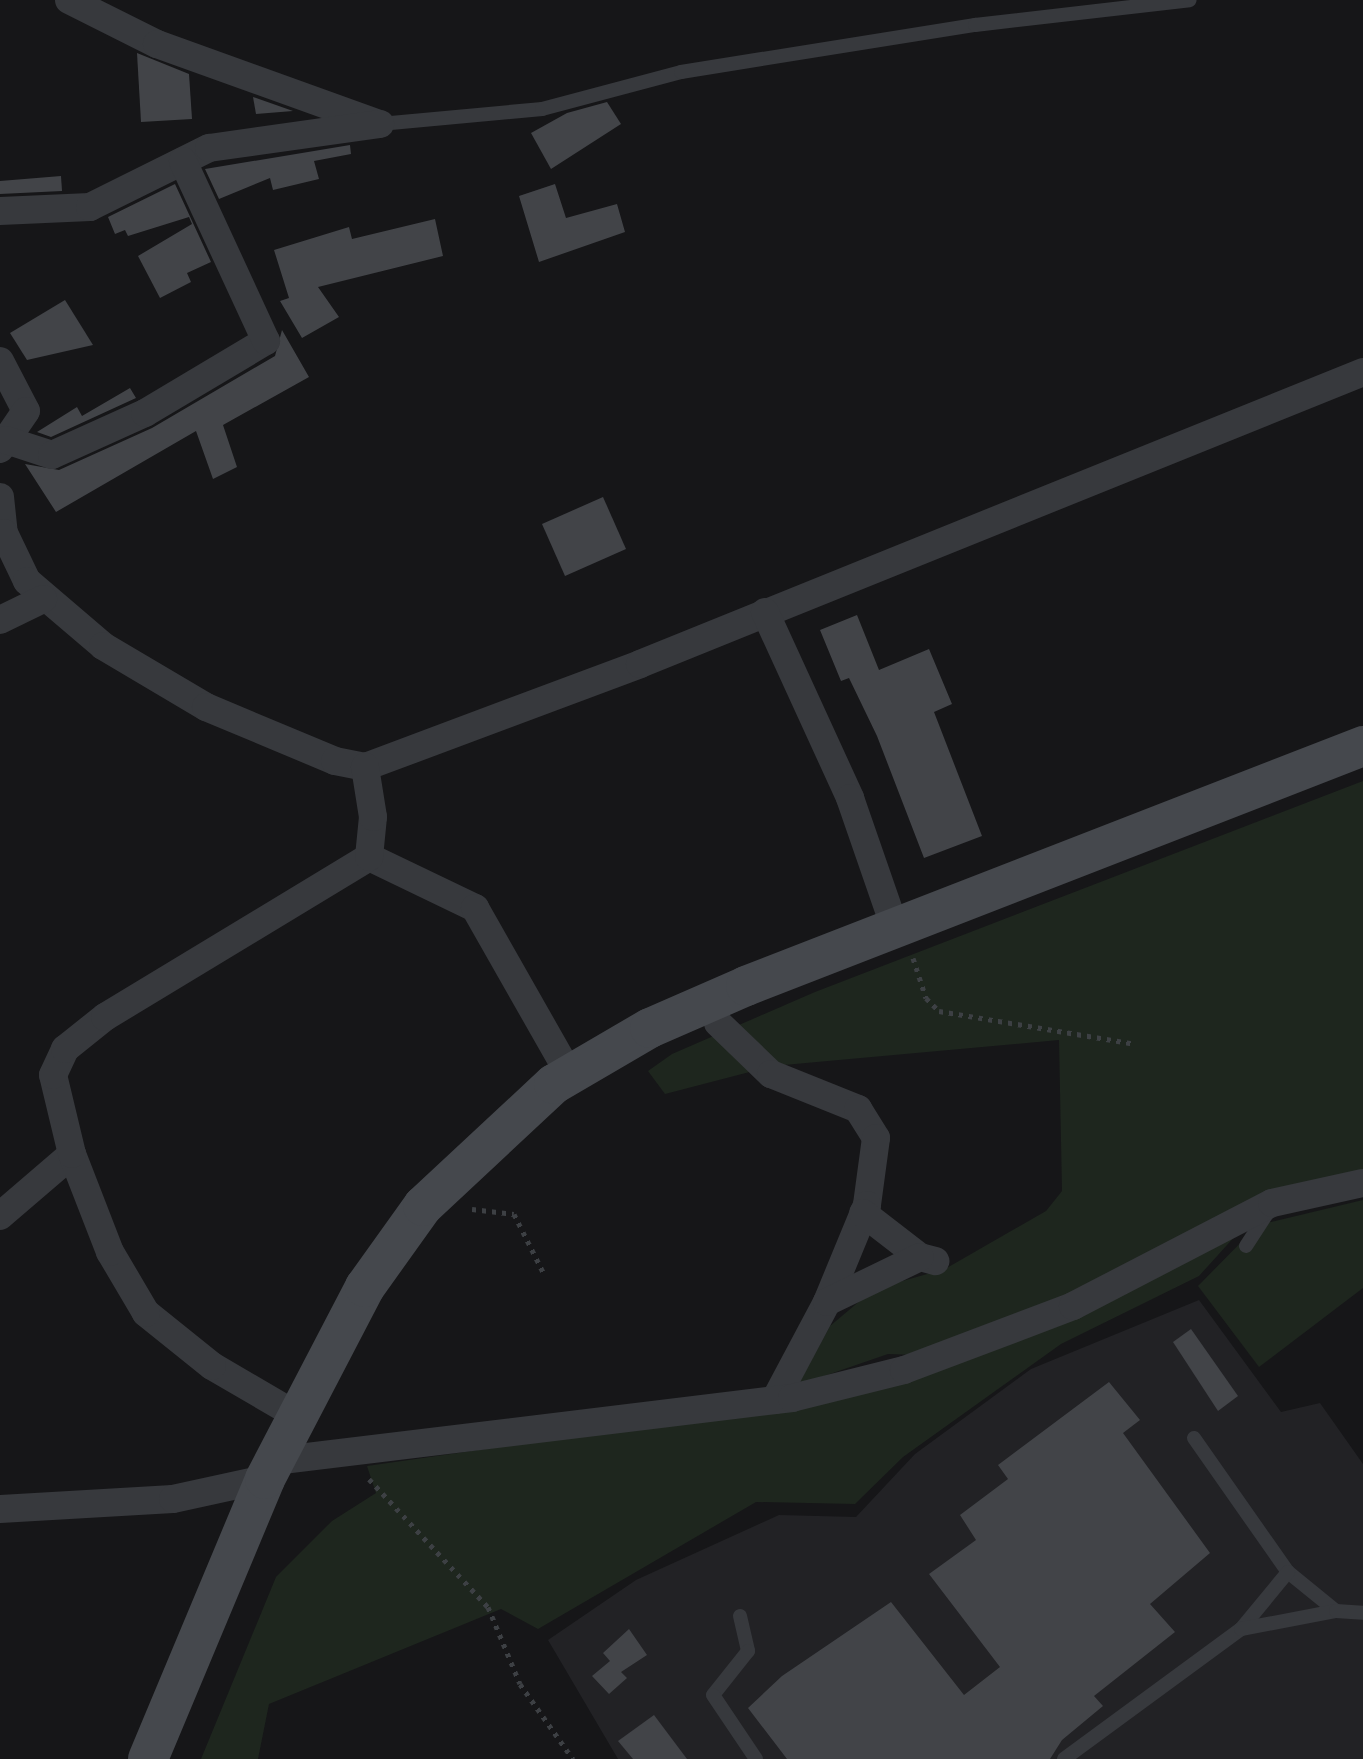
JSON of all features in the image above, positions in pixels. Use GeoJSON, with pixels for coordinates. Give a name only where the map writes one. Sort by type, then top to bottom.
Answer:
{"type":"FeatureCollection","features":[{"type":"Feature","properties":{"kind":"street"},"geometry":{"type":"LineString","coordinates":[[69,0],[157,44],[380,124]]}},
{"type":"Feature","properties":{"kind":"street"},"geometry":{"type":"LineString","coordinates":[[0,211],[90,207],[209,148],[380,124]]}},
{"type":"Feature","properties":{"kind":"street"},"geometry":{"type":"LineString","coordinates":[[0,361],[26,411],[3,445],[52,455],[145,413],[266,341],[183,161]]}},
{"type":"Feature","properties":{"kind":"street"},"geometry":{"type":"LineString","coordinates":[[0,497],[4,533],[43,599],[103,646],[206,707],[335,761],[365,767],[765,612],[1363,372]]}},
{"type":"Feature","properties":{"kind":"street"},"geometry":{"type":"LineString","coordinates":[[0,620],[43,599]]}},
{"type":"Feature","properties":{"kind":"street"},"geometry":{"type":"LineString","coordinates":[[765,612],[850,798],[902,938]]}},
{"type":"Feature","properties":{"kind":"street"},"geometry":{"type":"LineString","coordinates":[[148,1759],[270,1470],[365,1287],[427,1203],[570,1075],[650,1028],[902,938],[1363,746]]}},
{"type":"Feature","properties":{"kind":"street"},"geometry":{"type":"LineString","coordinates":[[365,767],[373,817],[369,857]]}},
{"type":"Feature","properties":{"kind":"street"},"geometry":{"type":"LineString","coordinates":[[369,857],[475,908],[570,1075]]}},
{"type":"Feature","properties":{"kind":"street"},"geometry":{"type":"LineString","coordinates":[[296,1415],[212,1366],[146,1313],[110,1252],[72,1154],[53,1075],[65,1049],[105,1017],[369,857]]}},
{"type":"Feature","properties":{"kind":"street"},"geometry":{"type":"LineString","coordinates":[[718,1023],[771,1074],[847,1101],[869,1121],[878,1154],[863,1213],[827,1302],[775,1400]]}},
{"type":"Feature","properties":{"kind":"street"},"geometry":{"type":"LineString","coordinates":[[0,1216],[72,1154]]}},
{"type":"Feature","properties":{"kind":"street"},"geometry":{"type":"LineString","coordinates":[[0,1509],[173,1499],[344,1452],[775,1400],[904,1370],[1073,1306],[1275,1202],[1363,1183]]}},
{"type":"Feature","properties":{"kind":"street"},"geometry":{"type":"LineString","coordinates":[[827,1302],[928,1259],[863,1213]]}},
{"type":"Feature","properties":{"kind":"lane"},"geometry":{"type":"LineString","coordinates":[[380,124],[542,109],[681,72],[975,25],[1190,0]]}},
{"type":"Feature","properties":{"kind":"lane"},"geometry":{"type":"LineString","coordinates":[[1246,1246],[1275,1202]]}},
{"type":"Feature","properties":{"kind":"lane"},"geometry":{"type":"LineString","coordinates":[[1194,1438],[1288,1572],[1336,1611]]}},
{"type":"Feature","properties":{"kind":"lane"},"geometry":{"type":"LineString","coordinates":[[1064,1759],[1241,1629],[1288,1572]]}},
{"type":"Feature","properties":{"kind":"lane"},"geometry":{"type":"LineString","coordinates":[[1241,1629],[1336,1611],[1363,1613]]}},
{"type":"Feature","properties":{"kind":"lane"},"geometry":{"type":"LineString","coordinates":[[740,1616],[748,1651],[713,1695],[756,1759]]}},
{"type":"Feature","properties":{"kind":"path"},"geometry":{"type":"LineString","coordinates":[[902,938],[926,998],[939,1011],[1131,1043]]}},
{"type":"Feature","properties":{"kind":"path"},"geometry":{"type":"LineString","coordinates":[[427,1203],[447,1218],[475,1208],[514,1214],[544,1274]]}},
{"type":"Feature","properties":{"kind":"path"},"geometry":{"type":"LineString","coordinates":[[344,1452],[488,1607],[520,1684],[573,1759]]}},
{"type":"Feature","properties":{"kind":"shaded area"},"geometry":{"type":"Polygon","coordinates":[[[1363,781],[1363,1173],[1254,1197],[1109,1277],[917,1355],[888,1354],[798,1385],[830,1326],[874,1289],[945,1269],[1046,1211],[1062,1191],[1059,1040],[773,1066],[665,1094],[648,1071],[672,1054],[815,992],[1363,781]]]}},
{"type":"Feature","properties":{"kind":"shaded area"},"geometry":{"type":"Polygon","coordinates":[[[1363,1200],[1363,1288],[1259,1367],[1198,1286],[1258,1225],[1363,1200]]]}},
{"type":"Feature","properties":{"kind":"shaded area"},"geometry":{"type":"Polygon","coordinates":[[[1247,1223],[1199,1276],[1061,1344],[903,1457],[855,1504],[756,1502],[538,1629],[501,1609],[269,1704],[258,1759],[201,1759],[276,1577],[332,1521],[376,1493],[367,1466],[788,1406],[1247,1223]]]}},
{"type":"Feature","properties":{"kind":"shaded area"},"geometry":{"type":"Polygon","coordinates":[[[1199,1300],[1281,1412],[1320,1403],[1363,1464],[1363,1759],[618,1759],[548,1640],[636,1580],[779,1515],[856,1517],[915,1454],[1031,1369],[1199,1300]]]}},
{"type":"Feature","properties":{"kind":"building"},"geometry":{"type":"Polygon","coordinates":[[[137,53],[189,74],[192,119],[141,122],[137,53]]]}},
{"type":"Feature","properties":{"kind":"building"},"geometry":{"type":"Polygon","coordinates":[[[253,97],[293,111],[256,114],[253,97]]]}},
{"type":"Feature","properties":{"kind":"building"},"geometry":{"type":"Polygon","coordinates":[[[607,102],[621,124],[551,169],[531,133],[567,113],[607,102]]]}},
{"type":"Feature","properties":{"kind":"building"},"geometry":{"type":"Polygon","coordinates":[[[350,145],[351,154],[314,161],[319,179],[273,190],[270,178],[219,199],[205,169],[350,145]]]}},
{"type":"Feature","properties":{"kind":"building"},"geometry":{"type":"Polygon","coordinates":[[[61,176],[62,191],[0,194],[0,181],[61,176]]]}},
{"type":"Feature","properties":{"kind":"building"},"geometry":{"type":"Polygon","coordinates":[[[175,184],[211,262],[187,273],[191,282],[160,298],[138,256],[192,224],[189,217],[128,236],[125,230],[115,234],[108,217],[175,184]]]}},
{"type":"Feature","properties":{"kind":"building"},"geometry":{"type":"Polygon","coordinates":[[[555,184],[566,218],[617,204],[625,232],[539,262],[519,196],[555,184]]]}},
{"type":"Feature","properties":{"kind":"building"},"geometry":{"type":"Polygon","coordinates":[[[435,219],[443,256],[318,287],[339,317],[302,338],[280,301],[289,298],[274,250],[349,227],[352,239],[435,219]]]}},
{"type":"Feature","properties":{"kind":"building"},"geometry":{"type":"Polygon","coordinates":[[[65,300],[93,345],[27,360],[10,333],[65,300]]]}},
{"type":"Feature","properties":{"kind":"building"},"geometry":{"type":"Polygon","coordinates":[[[282,330],[309,377],[223,425],[237,467],[213,479],[196,431],[56,512],[25,464],[59,470],[152,428],[275,356],[282,330]]]}},
{"type":"Feature","properties":{"kind":"building"},"geometry":{"type":"Polygon","coordinates":[[[130,388],[136,398],[51,437],[37,432],[77,407],[82,416],[130,388]]]}},
{"type":"Feature","properties":{"kind":"building"},"geometry":{"type":"Polygon","coordinates":[[[603,497],[626,549],[565,576],[542,524],[603,497]]]}},
{"type":"Feature","properties":{"kind":"building"},"geometry":{"type":"Polygon","coordinates":[[[857,615],[879,670],[929,649],[952,704],[934,712],[982,836],[924,858],[877,736],[849,678],[841,681],[820,630],[857,615]]]}},
{"type":"Feature","properties":{"kind":"building"},"geometry":{"type":"Polygon","coordinates":[[[1191,1329],[1238,1396],[1218,1411],[1173,1342],[1191,1329]]]}},
{"type":"Feature","properties":{"kind":"building"},"geometry":{"type":"Polygon","coordinates":[[[1109,1382],[1140,1420],[1123,1433],[1210,1553],[1150,1604],[1175,1632],[1094,1696],[1103,1706],[1062,1740],[1050,1759],[787,1759],[748,1708],[782,1676],[891,1602],[964,1695],[1000,1667],[929,1574],[976,1540],[960,1515],[1008,1479],[998,1465],[1109,1382]]]}},
{"type":"Feature","properties":{"kind":"building"},"geometry":{"type":"Polygon","coordinates":[[[629,1629],[647,1655],[621,1672],[627,1678],[609,1694],[592,1676],[610,1661],[603,1653],[629,1629]]]}},
{"type":"Feature","properties":{"kind":"building"},"geometry":{"type":"Polygon","coordinates":[[[654,1715],[687,1759],[633,1759],[618,1741],[654,1715]]]}}]}
